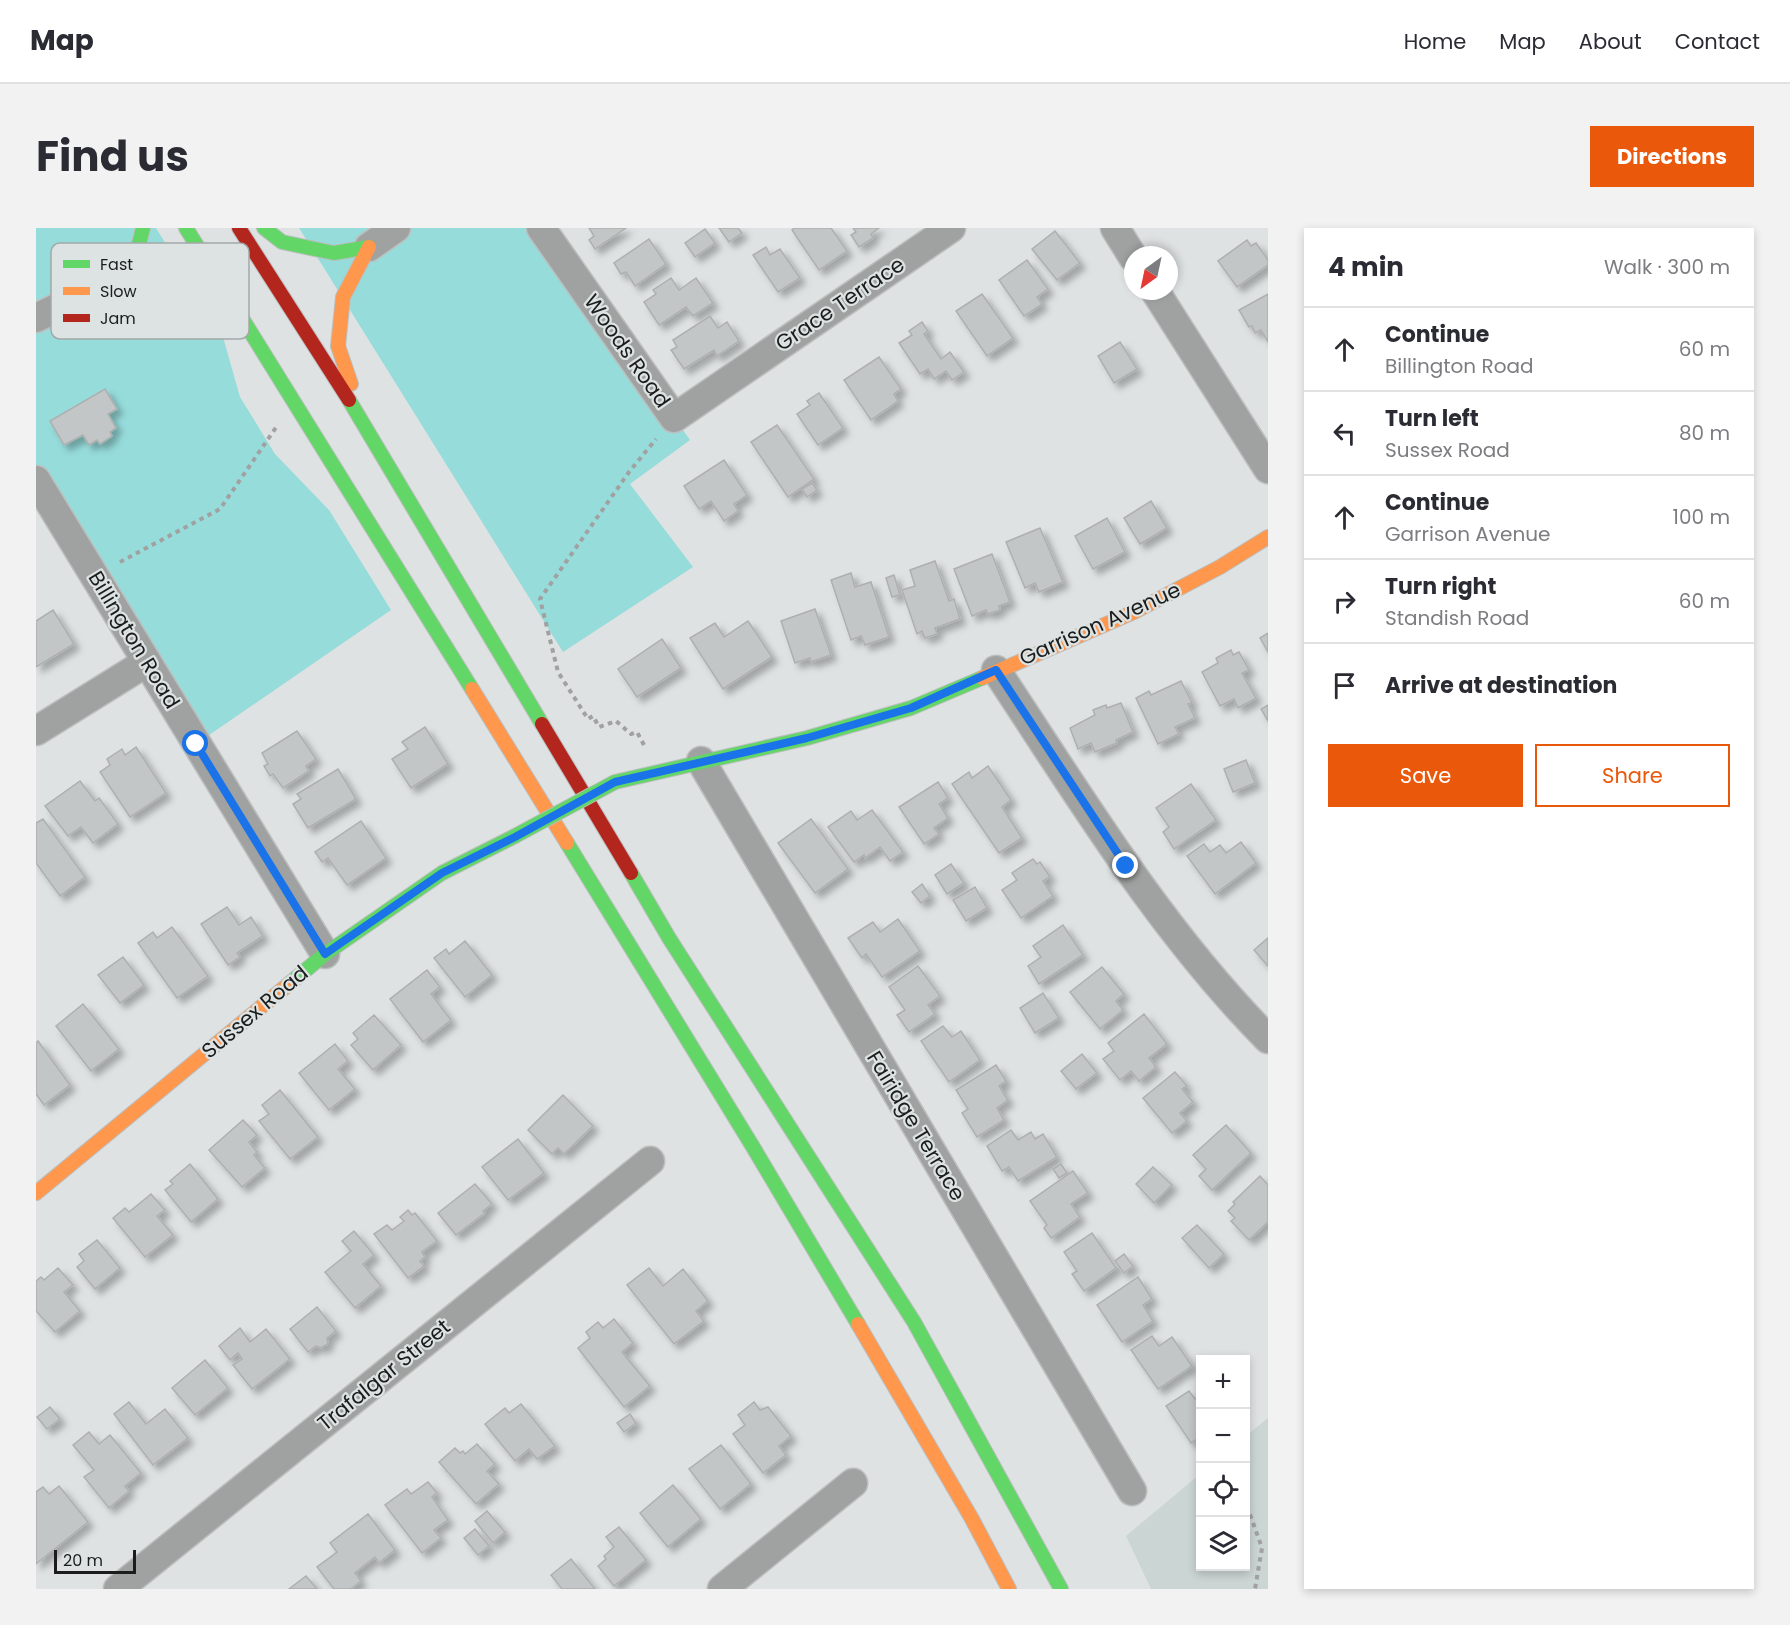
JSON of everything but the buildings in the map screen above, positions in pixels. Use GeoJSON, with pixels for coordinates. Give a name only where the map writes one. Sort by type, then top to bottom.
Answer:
{"type":"FeatureCollection","features":[{"type":"Feature","properties":{"kind":"main road"},"geometry":{"type":"LineString","coordinates":[[139,243],[142,228]]}},
{"type":"Feature","properties":{"kind":"main road"},"geometry":{"type":"LineString","coordinates":[[186,228],[196,243]]}},
{"type":"Feature","properties":{"kind":"main road"},"geometry":{"type":"LineString","coordinates":[[239,228],[249,243]]}},
{"type":"Feature","properties":{"kind":"main road"},"geometry":{"type":"LineString","coordinates":[[264,228],[282,242],[334,254],[369,247]]}},
{"type":"Feature","properties":{"kind":"main road"},"geometry":{"type":"LineString","coordinates":[[249,244],[370,433],[669,938],[914,1322],[1061,1589]]}},
{"type":"Feature","properties":{"kind":"main road"},"geometry":{"type":"LineString","coordinates":[[369,247],[343,297],[338,346],[370,433]]}},
{"type":"Feature","properties":{"kind":"main road"},"geometry":{"type":"LineString","coordinates":[[249,327],[759,1157],[948,1478],[1009,1589]]}},
{"type":"Feature","properties":{"kind":"main road","name":"Garrison Avenue"},"geometry":{"type":"LineString","coordinates":[[615,782],[807,738],[911,708],[1134,612],[1220,567],[1268,537]]}},
{"type":"Feature","properties":{"kind":"main road","name":"Sussex Road"},"geometry":{"type":"LineString","coordinates":[[36,1193],[325,954],[442,873],[515,837],[615,782]]}},
{"type":"Feature","properties":{"kind":"street"},"geometry":{"type":"LineString","coordinates":[[369,247],[396,228]]}},
{"type":"Feature","properties":{"kind":"street","name":"Woods Road"},"geometry":{"type":"LineString","coordinates":[[541,228],[674,418],[730,380]]}},
{"type":"Feature","properties":{"kind":"street","name":"Grace Terrace"},"geometry":{"type":"LineString","coordinates":[[730,380],[951,228]]}},
{"type":"Feature","properties":{"kind":"street"},"geometry":{"type":"LineString","coordinates":[[1114,228],[1126,246]]}},
{"type":"Feature","properties":{"kind":"street"},"geometry":{"type":"LineString","coordinates":[[1161,300],[1268,469]]}},
{"type":"Feature","properties":{"kind":"street"},"geometry":{"type":"LineString","coordinates":[[36,318],[51,311]]}},
{"type":"Feature","properties":{"kind":"street","name":"Billington Road"},"geometry":{"type":"LineString","coordinates":[[36,480],[325,954]]}},
{"type":"Feature","properties":{"kind":"street"},"geometry":{"type":"LineString","coordinates":[[36,731],[147,662]]}},
{"type":"Feature","properties":{"kind":"street"},"geometry":{"type":"LineString","coordinates":[[996,670],[1126,866],[1188,948],[1268,1039]]}},
{"type":"Feature","properties":{"kind":"street","name":"Fairidge Terrace"},"geometry":{"type":"LineString","coordinates":[[701,761],[1132,1491]]}},
{"type":"Feature","properties":{"kind":"street","name":"Trafalgar Street"},"geometry":{"type":"LineString","coordinates":[[118,1589],[650,1161]]}},
{"type":"Feature","properties":{"kind":"street"},"geometry":{"type":"LineString","coordinates":[[722,1589],[853,1483]]}},
{"type":"Feature","properties":{"kind":"path"},"geometry":{"type":"LineString","coordinates":[[94,576],[220,509],[295,401]]}},
{"type":"Feature","properties":{"kind":"path"},"geometry":{"type":"LineString","coordinates":[[657,772],[638,732],[631,734],[616,721],[599,727],[593,716],[588,719],[558,672],[540,599],[629,472],[674,418]]}},
{"type":"Feature","properties":{"kind":"path"},"geometry":{"type":"LineString","coordinates":[[1250,1516],[1262,1548],[1255,1589]]}},
{"type":"Feature","properties":{"kind":"shaded area"},"geometry":{"type":"Polygon","coordinates":[[[36,228],[156,228],[165,243],[51,243],[51,339],[224,339],[240,397],[275,454],[329,510],[391,610],[196,744],[36,480],[36,228]]]}},
{"type":"Feature","properties":{"kind":"shaded area"},"geometry":{"type":"Polygon","coordinates":[[[299,228],[541,228],[690,440],[630,484],[693,567],[563,652],[299,228]]]}},
{"type":"Feature","properties":{"kind":"shaded area"},"geometry":{"type":"Polygon","coordinates":[[[1268,1418],[1268,1589],[1151,1589],[1126,1536],[1196,1477],[1196,1571],[1250,1571],[1250,1433],[1268,1418]]]}},
{"type":"Feature","properties":{"kind":"traffic: fast"},"geometry":{"type":"LineString","coordinates":[[139,243],[143,228]]}},
{"type":"Feature","properties":{"kind":"traffic: fast"},"geometry":{"type":"LineString","coordinates":[[186,228],[195,243]]}},
{"type":"Feature","properties":{"kind":"traffic: fast"},"geometry":{"type":"LineString","coordinates":[[264,228],[282,242],[334,253],[369,247]]}},
{"type":"Feature","properties":{"kind":"traffic: fast"},"geometry":{"type":"LineString","coordinates":[[249,330],[472,689]]}},
{"type":"Feature","properties":{"kind":"traffic: fast"},"geometry":{"type":"LineString","coordinates":[[349,400],[542,724]]}},
{"type":"Feature","properties":{"kind":"traffic: fast"},"geometry":{"type":"LineString","coordinates":[[615,782],[807,738],[911,708],[982,678]]}},
{"type":"Feature","properties":{"kind":"traffic: fast"},"geometry":{"type":"LineString","coordinates":[[515,836],[615,782]]}},
{"type":"Feature","properties":{"kind":"traffic: fast"},"geometry":{"type":"LineString","coordinates":[[289,984],[325,954],[442,873],[515,836]]}},
{"type":"Feature","properties":{"kind":"traffic: fast"},"geometry":{"type":"LineString","coordinates":[[567,843],[858,1324]]}},
{"type":"Feature","properties":{"kind":"traffic: fast"},"geometry":{"type":"LineString","coordinates":[[631,873],[669,938],[914,1322],[1061,1589]]}},
{"type":"Feature","properties":{"kind":"traffic: slow"},"geometry":{"type":"LineString","coordinates":[[351,384],[338,346],[343,297],[369,247]]}},
{"type":"Feature","properties":{"kind":"traffic: slow"},"geometry":{"type":"LineString","coordinates":[[982,678],[1134,612],[1220,567],[1268,537]]}},
{"type":"Feature","properties":{"kind":"traffic: slow"},"geometry":{"type":"LineString","coordinates":[[472,689],[567,843]]}},
{"type":"Feature","properties":{"kind":"traffic: slow"},"geometry":{"type":"LineString","coordinates":[[36,1193],[289,984]]}},
{"type":"Feature","properties":{"kind":"traffic: slow"},"geometry":{"type":"LineString","coordinates":[[858,1324],[972,1519],[1009,1589]]}},
{"type":"Feature","properties":{"kind":"traffic: jam"},"geometry":{"type":"LineString","coordinates":[[239,228],[249,243]]}},
{"type":"Feature","properties":{"kind":"traffic: jam"},"geometry":{"type":"LineString","coordinates":[[249,244],[349,400]]}},
{"type":"Feature","properties":{"kind":"traffic: jam"},"geometry":{"type":"LineString","coordinates":[[542,724],[631,873]]}},
{"type":"Feature","properties":{"kind":"route"},"geometry":{"type":"LineString","coordinates":[[196,744],[325,954],[442,873],[515,837],[615,782],[807,738],[911,708],[996,670],[1126,866]]}}]}
